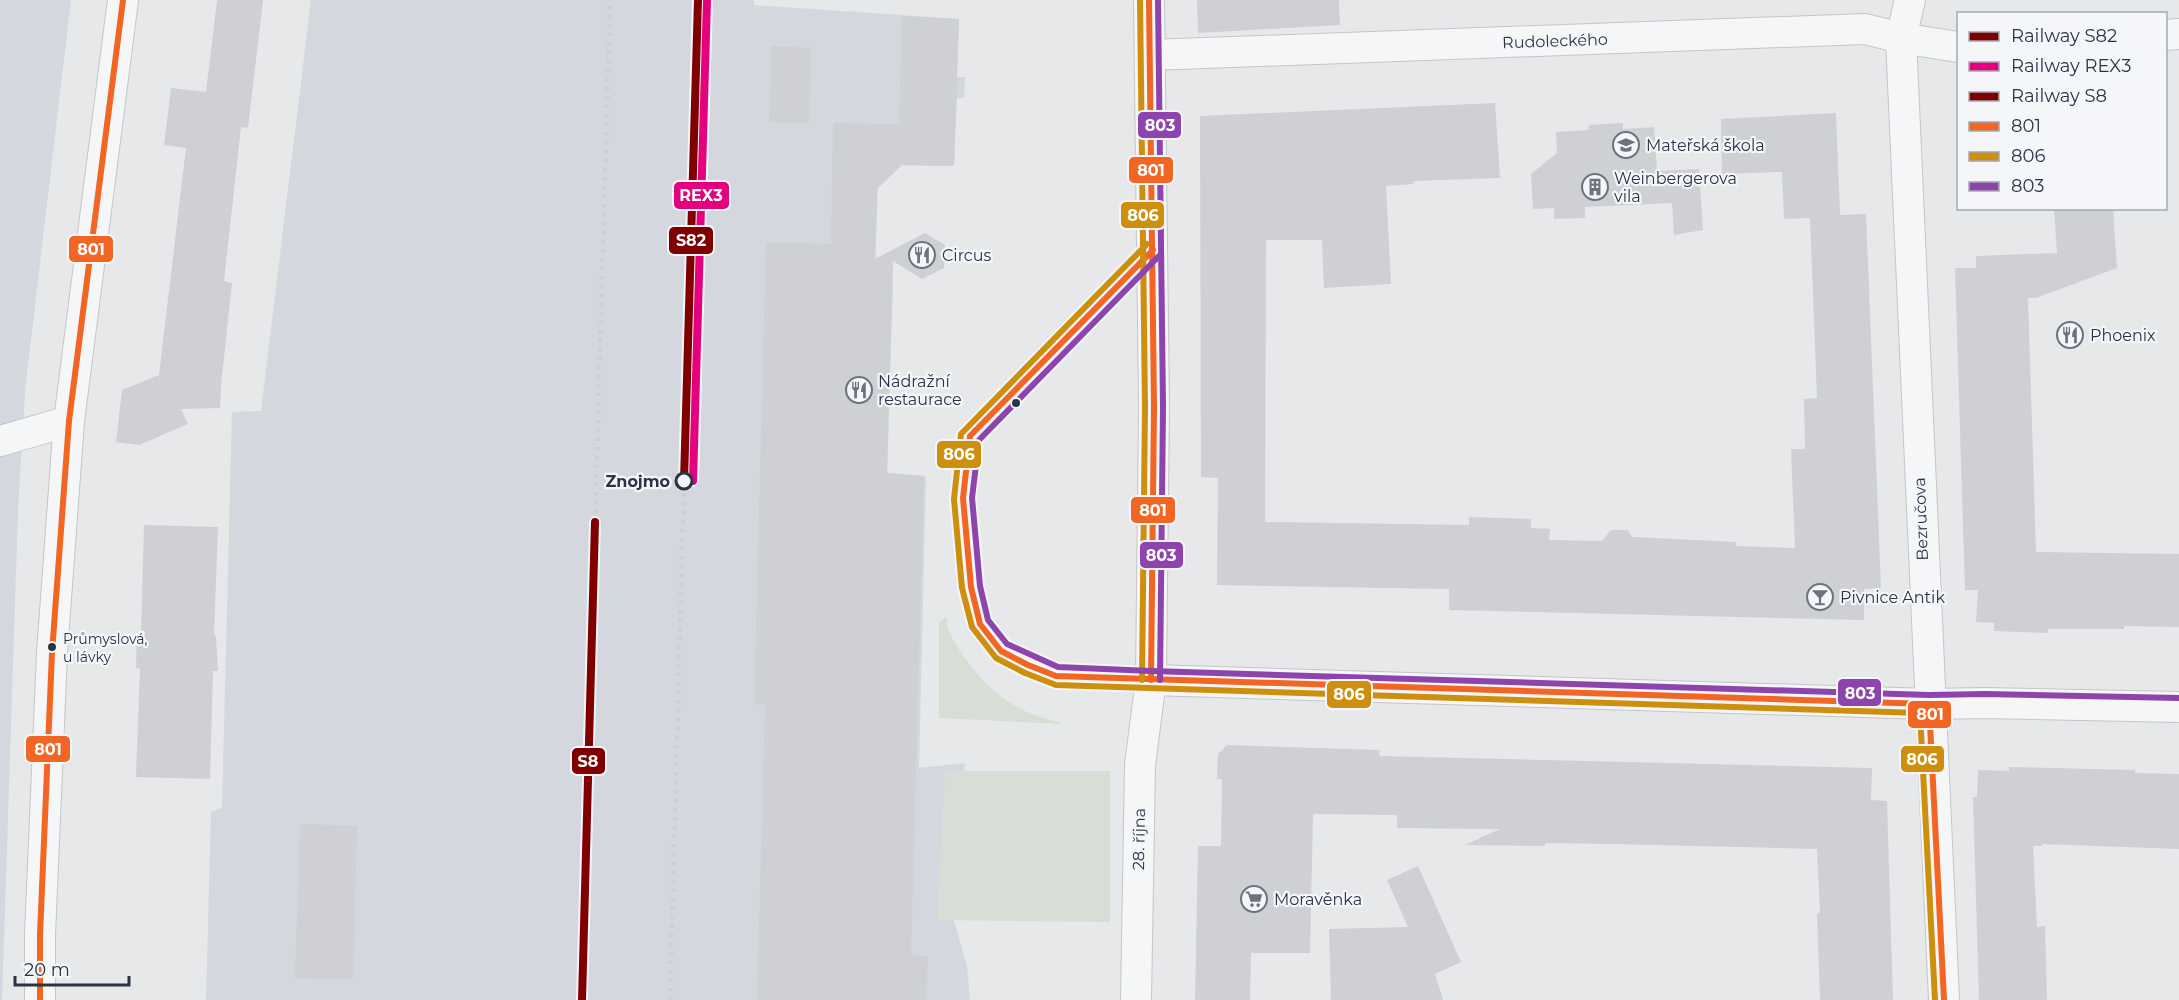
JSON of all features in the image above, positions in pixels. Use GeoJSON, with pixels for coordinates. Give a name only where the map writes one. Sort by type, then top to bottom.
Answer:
{"type":"FeatureCollection","features":[{"type":"Feature","properties":{"kind":"street"},"geometry":{"type":"LineString","coordinates":[[40,1000],[40,935],[51,664],[69,421],[123,0]]}},
{"type":"Feature","properties":{"kind":"street","name":"28. října"},"geometry":{"type":"LineString","coordinates":[[1136,1000],[1140,765],[1151,680],[1154,407],[1149,0]]}},
{"type":"Feature","properties":{"kind":"street","name":"Bezručova"},"geometry":{"type":"LineString","coordinates":[[1910,0],[1900,39],[1944,1000]]}},
{"type":"Feature","properties":{"kind":"street","name":"Rudoleckého"},"geometry":{"type":"LineString","coordinates":[[1150,55],[1865,29],[1900,39],[1957,47]]}},
{"type":"Feature","properties":{"kind":"street"},"geometry":{"type":"LineString","coordinates":[[0,441],[69,421]]}},
{"type":"Feature","properties":{"kind":"street"},"geometry":{"type":"LineString","coordinates":[[1151,680],[1929,704],[2179,707]]}},
{"type":"Feature","properties":{"kind":"shaded area"},"geometry":{"type":"Polygon","coordinates":[[[0,0],[71,0],[25,391],[18,511],[2,1000],[0,1000],[0,0]]]}},
{"type":"Feature","properties":{"kind":"shaded area"},"geometry":{"type":"Polygon","coordinates":[[[311,0],[754,0],[754,5],[959,19],[957,77],[965,77],[964,98],[957,98],[954,166],[895,165],[878,182],[875,274],[882,275],[893,285],[887,473],[926,476],[919,768],[965,763],[954,920],[967,966],[970,1000],[206,1000],[211,812],[222,808],[232,412],[261,411],[311,0]]]}},
{"type":"Feature","properties":{"kind":"shaded area"},"geometry":{"type":"Polygon","coordinates":[[[947,617],[949,631],[955,643],[974,671],[991,688],[1021,709],[1063,724],[939,718],[939,622],[947,617]]]}},
{"type":"Feature","properties":{"kind":"shaded area"},"geometry":{"type":"Polygon","coordinates":[[[945,771],[1110,771],[1110,922],[937,920],[945,771]]]}},
{"type":"Feature","properties":{"kind":"building"},"geometry":{"type":"Polygon","coordinates":[[[217,0],[263,0],[248,128],[241,127],[224,281],[232,283],[220,408],[181,409],[188,424],[139,445],[116,442],[122,390],[159,375],[186,148],[164,145],[171,88],[206,92],[217,0]]]}},
{"type":"Feature","properties":{"kind":"building"},"geometry":{"type":"Polygon","coordinates":[[[1197,0],[1339,0],[1340,25],[1198,33],[1197,0]]]}},
{"type":"Feature","properties":{"kind":"building"},"geometry":{"type":"Polygon","coordinates":[[[902,16],[959,19],[954,166],[902,165],[877,189],[875,259],[925,233],[945,245],[944,268],[922,279],[893,261],[887,473],[924,476],[911,955],[928,956],[926,1000],[757,1000],[765,705],[754,704],[766,242],[831,244],[833,123],[899,124],[902,16]]]}},
{"type":"Feature","properties":{"kind":"building"},"geometry":{"type":"Polygon","coordinates":[[[771,46],[811,48],[809,123],[769,122],[771,46]]]}},
{"type":"Feature","properties":{"kind":"building"},"geometry":{"type":"Polygon","coordinates":[[[1495,103],[1500,178],[1413,181],[1414,184],[1386,186],[1391,284],[1324,288],[1322,240],[1266,240],[1265,522],[1469,525],[1469,517],[1531,519],[1531,528],[1550,529],[1549,540],[1602,541],[1611,530],[1628,530],[1632,537],[1736,542],[1736,546],[1795,548],[1791,449],[1805,449],[1804,399],[1817,398],[1810,218],[1784,219],[1782,172],[1722,174],[1721,119],[1836,113],[1840,215],[1866,214],[1881,588],[1864,589],[1864,620],[1449,610],[1449,589],[1217,585],[1218,478],[1201,477],[1200,116],[1495,103]]]}},
{"type":"Feature","properties":{"kind":"building","name":"Weinbergerova vila"},"geometry":{"type":"Polygon","coordinates":[[[1623,123],[1623,129],[1654,127],[1657,171],[1699,169],[1703,230],[1674,235],[1672,203],[1585,207],[1585,218],[1554,219],[1554,208],[1533,209],[1531,174],[1557,153],[1556,132],[1588,130],[1589,125],[1623,123]]]}},
{"type":"Feature","properties":{"kind":"building"},"geometry":{"type":"Polygon","coordinates":[[[2054,210],[2113,210],[2117,268],[2036,298],[2028,298],[2036,552],[2179,554],[2179,627],[2124,626],[2124,629],[2048,629],[2048,633],[1994,631],[1994,623],[1976,622],[1978,590],[1965,590],[1955,268],[1976,268],[1976,256],[2057,253],[2054,210]]]}},
{"type":"Feature","properties":{"kind":"building"},"geometry":{"type":"Polygon","coordinates":[[[144,525],[218,527],[214,635],[216,636],[218,671],[213,671],[210,779],[136,777],[140,669],[136,668],[137,634],[141,635],[144,525]]]}},
{"type":"Feature","properties":{"kind":"building"},"geometry":{"type":"Polygon","coordinates":[[[1227,745],[1380,750],[1379,756],[1872,768],[1871,800],[1887,801],[1893,1000],[1820,1000],[1817,849],[1545,843],[1545,846],[1465,845],[1500,829],[1397,828],[1397,815],[1313,814],[1310,953],[1251,953],[1250,1000],[1195,1000],[1198,846],[1221,846],[1222,779],[1217,779],[1218,754],[1227,745]]]}},
{"type":"Feature","properties":{"kind":"building"},"geometry":{"type":"Polygon","coordinates":[[[2009,767],[2135,770],[2135,773],[2179,774],[2179,849],[2042,844],[2042,846],[2033,846],[2037,927],[2045,926],[2047,1000],[1979,1000],[1973,797],[1977,797],[1978,770],[2009,771],[2009,767]]]}},
{"type":"Feature","properties":{"kind":"building"},"geometry":{"type":"Polygon","coordinates":[[[300,824],[357,826],[353,979],[295,978],[300,824]]]}},
{"type":"Feature","properties":{"kind":"building"},"geometry":{"type":"Polygon","coordinates":[[[1418,866],[1461,962],[1435,974],[1443,1000],[1331,1000],[1329,929],[1408,927],[1387,880],[1418,866]]]}},
{"type":"Feature","properties":{"kind":"railway"},"geometry":{"type":"LineString","coordinates":[[595,522],[610,0]]}},
{"type":"Feature","properties":{"kind":"railway"},"geometry":{"type":"LineString","coordinates":[[670,1000],[684,481]]}},
{"type":"Feature","properties":{"kind":"rail line","name":"S82"},"geometry":{"type":"LineString","coordinates":[[684,481],[698,0]]}},
{"type":"Feature","properties":{"kind":"rail line","name":"REX3"},"geometry":{"type":"LineString","coordinates":[[693,481],[707,0]]}},
{"type":"Feature","properties":{"kind":"rail line","name":"S8"},"geometry":{"type":"LineString","coordinates":[[582,1000],[595,522]]}},
{"type":"Feature","properties":{"kind":"transit line","name":"801"},"geometry":{"type":"LineString","coordinates":[[40,1000],[40,935],[52,653],[69,421],[123,0]]}},
{"type":"Feature","properties":{"kind":"transit line","name":"806"},"geometry":{"type":"LineString","coordinates":[[1140,0],[1145,407],[1142,680]]}},
{"type":"Feature","properties":{"kind":"transit line","name":"801"},"geometry":{"type":"LineString","coordinates":[[1149,0],[1154,407],[1151,680]]}},
{"type":"Feature","properties":{"kind":"transit line","name":"803"},"geometry":{"type":"LineString","coordinates":[[1158,0],[1163,407],[1160,680]]}},
{"type":"Feature","properties":{"kind":"transit line","name":"806"},"geometry":{"type":"LineString","coordinates":[[1147,244],[961,434],[954,499],[962,588],[972,627],[996,658],[1056,685],[1920,713],[1935,1000]]}},
{"type":"Feature","properties":{"kind":"transit line","name":"801"},"geometry":{"type":"LineString","coordinates":[[1153,250],[970,436],[963,498],[971,587],[980,624],[1001,651],[1056,676],[1929,704],[1944,1000]]}},
{"type":"Feature","properties":{"kind":"transit line","name":"803"},"geometry":{"type":"LineString","coordinates":[[1159,256],[979,440],[972,498],[980,586],[988,620],[1007,644],[1058,667],[1929,695],[2179,698]]}},
{"type":"Feature","properties":{"kind":"place","name":"Mateřská škola"},"geometry":{"type":"Point","coordinates":[1626,145]}},
{"type":"Feature","properties":{"kind":"place","name":"Weinbergerova vila"},"geometry":{"type":"Point","coordinates":[1595,187]}},
{"type":"Feature","properties":{"kind":"place","name":"Circus"},"geometry":{"type":"Point","coordinates":[922,255]}},
{"type":"Feature","properties":{"kind":"place","name":"Phoenix"},"geometry":{"type":"Point","coordinates":[2070,335]}},
{"type":"Feature","properties":{"kind":"place","name":"Nádražní restaurace"},"geometry":{"type":"Point","coordinates":[859,390]}},
{"type":"Feature","properties":{"kind":"place","name":"Znojmo"},"geometry":{"type":"Point","coordinates":[684,481]}},
{"type":"Feature","properties":{"kind":"place","name":"Pivnice Antik"},"geometry":{"type":"Point","coordinates":[1820,597]}},
{"type":"Feature","properties":{"kind":"place","name":"Průmyslová, u lávky"},"geometry":{"type":"Point","coordinates":[52,647]}},
{"type":"Feature","properties":{"kind":"place","name":"Moravěnka"},"geometry":{"type":"Point","coordinates":[1254,899]}}]}
